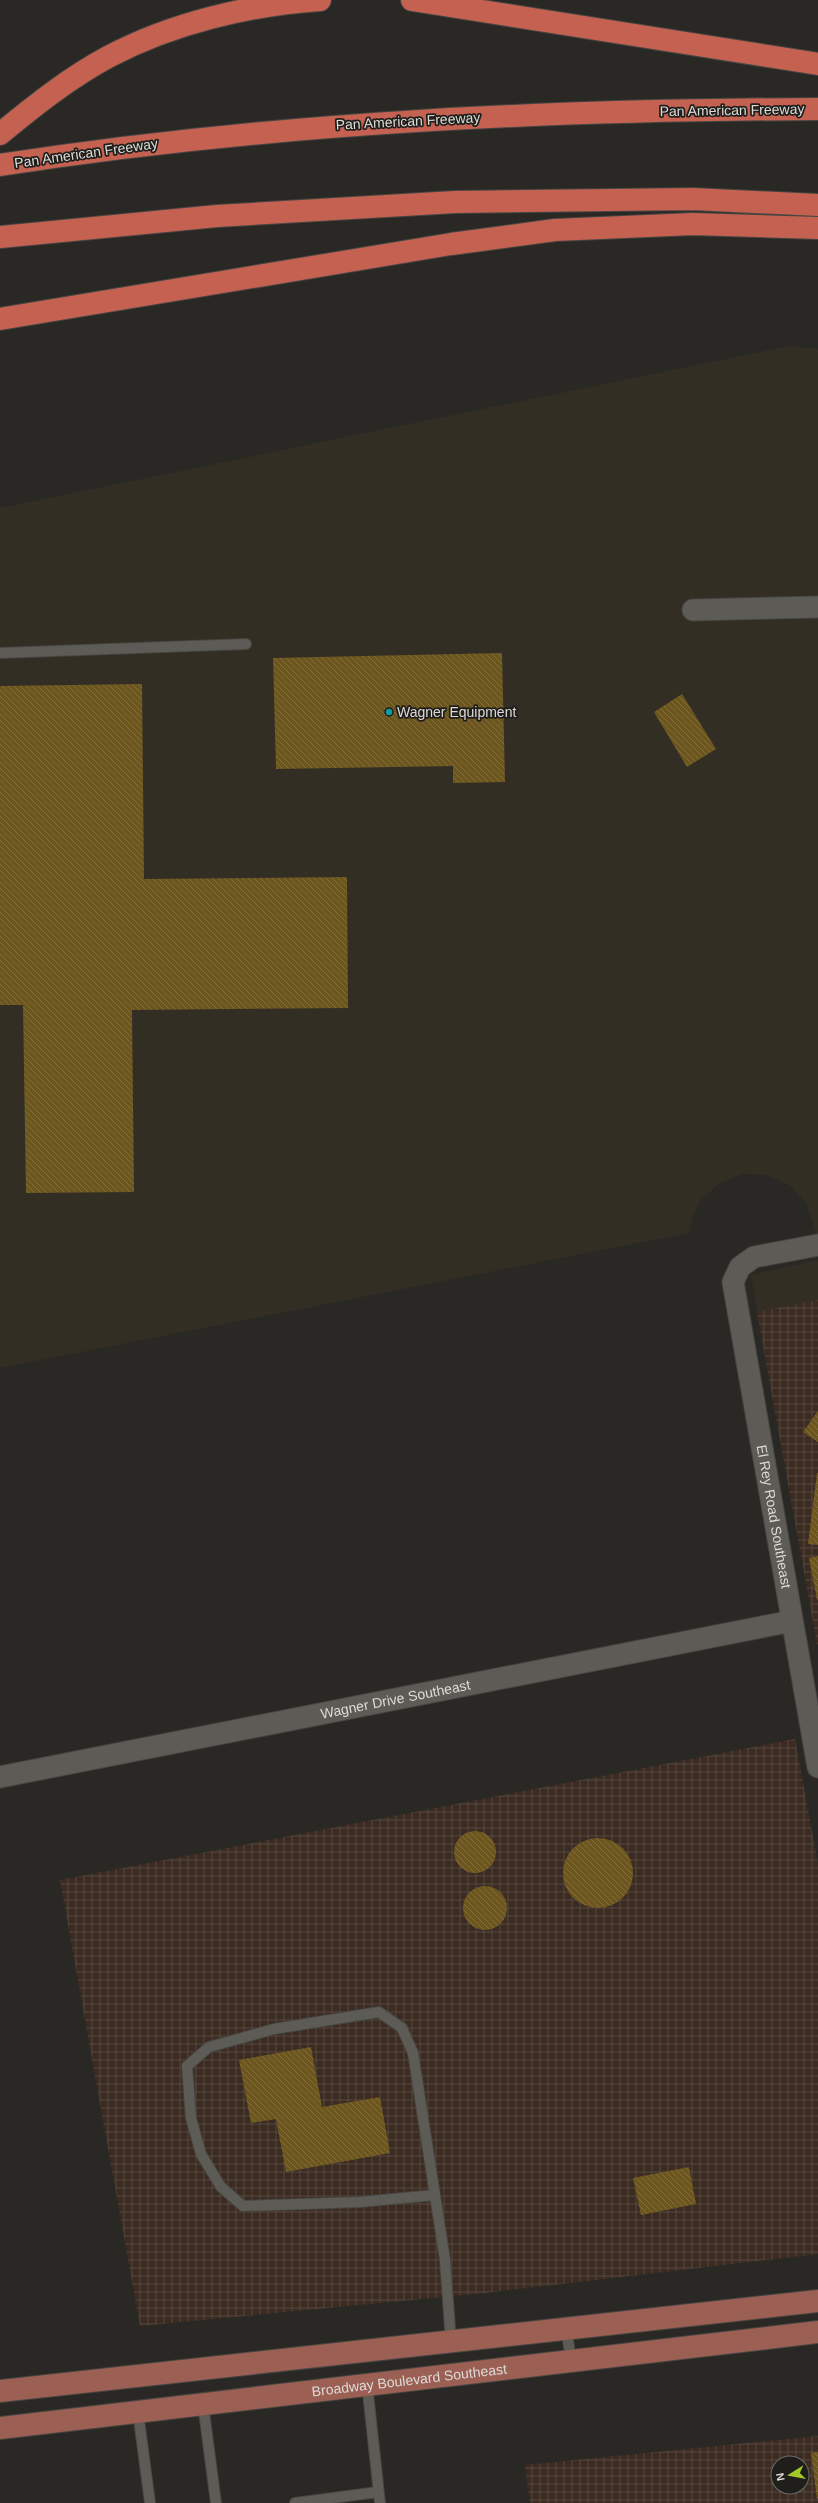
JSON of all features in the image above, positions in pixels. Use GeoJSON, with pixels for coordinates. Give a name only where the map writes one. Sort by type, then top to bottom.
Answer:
{"type":"FeatureCollection","features":[{"type":"Feature","properties":{"kind":"highway"},"geometry":{"type":"LineString","coordinates":[[0,134],[39,102],[73,78],[109,57],[146,40],[223,15],[263,7],[320,0]]}},
{"type":"Feature","properties":{"kind":"highway"},"geometry":{"type":"LineString","coordinates":[[412,0],[818,64]]}},
{"type":"Feature","properties":{"kind":"highway","name":"Pan American Freeway"},"geometry":{"type":"LineString","coordinates":[[0,165],[88,151],[201,138],[420,120],[541,114],[818,109]]}},
{"type":"Feature","properties":{"kind":"highway"},"geometry":{"type":"LineString","coordinates":[[0,237],[217,216],[447,202],[693,199],[818,205]]}},
{"type":"Feature","properties":{"kind":"highway"},"geometry":{"type":"LineString","coordinates":[[0,319],[451,244],[547,231],[600,227],[693,224],[818,228]]}},
{"type":"Feature","properties":{"kind":"main road"},"geometry":{"type":"LineString","coordinates":[[0,2390],[451,2342],[566,2327],[818,2301]]}},
{"type":"Feature","properties":{"kind":"main road","name":"Broadway Boulevard Southeast"},"geometry":{"type":"LineString","coordinates":[[0,2428],[818,2332]]}},
{"type":"Feature","properties":{"kind":"street"},"geometry":{"type":"LineString","coordinates":[[693,610],[818,607]]}},
{"type":"Feature","properties":{"kind":"street","name":"El Rey Road Southeast"},"geometry":{"type":"LineString","coordinates":[[818,1245],[754,1257],[740,1267],[733,1282],[733,1291],[818,1767]]}},
{"type":"Feature","properties":{"kind":"street","name":"Wagner Drive Southeast"},"geometry":{"type":"LineString","coordinates":[[0,1777],[792,1621]]}},
{"type":"Feature","properties":{"kind":"lane"},"geometry":{"type":"LineString","coordinates":[[0,653],[246,644]]}},
{"type":"Feature","properties":{"kind":"lane"},"geometry":{"type":"LineString","coordinates":[[435,2195],[360,2202],[243,2206],[221,2187],[201,2154],[191,2118],[188,2066],[209,2047],[274,2029],[379,2012],[402,2028],[413,2053],[435,2195],[445,2260],[451,2342]]}},
{"type":"Feature","properties":{"kind":"lane"},"geometry":{"type":"LineString","coordinates":[[566,2327],[571,2360]]}},
{"type":"Feature","properties":{"kind":"lane"},"geometry":{"type":"LineString","coordinates":[[367,2384],[380,2503]]}},
{"type":"Feature","properties":{"kind":"lane"},"geometry":{"type":"LineString","coordinates":[[203,2404],[216,2503]]}},
{"type":"Feature","properties":{"kind":"lane"},"geometry":{"type":"LineString","coordinates":[[138,2412],[150,2503]]}},
{"type":"Feature","properties":{"kind":"lane"},"geometry":{"type":"LineString","coordinates":[[295,2503],[378,2492]]}},
{"type":"Feature","properties":{"kind":"shaded area"},"geometry":{"type":"Polygon","coordinates":[[[789,346],[818,349],[818,1241],[807,1205],[791,1186],[768,1175],[743,1174],[720,1183],[702,1199],[695,1210],[689,1233],[0,1368],[0,508],[789,346]]]}},
{"type":"Feature","properties":{"kind":"shaded area"},"geometry":{"type":"Polygon","coordinates":[[[818,1260],[818,1300],[757,1312],[751,1275],[818,1260]]]}},
{"type":"Feature","properties":{"kind":"shaded area"},"geometry":{"type":"Polygon","coordinates":[[[818,1300],[818,1644],[817,1644],[757,1312],[818,1300]]]}},
{"type":"Feature","properties":{"kind":"shaded area"},"geometry":{"type":"Polygon","coordinates":[[[795,1739],[818,1864],[818,2254],[485,2293],[140,2326],[60,1880],[795,1739]]]}},
{"type":"Feature","properties":{"kind":"shaded area"},"geometry":{"type":"Polygon","coordinates":[[[818,2436],[818,2503],[530,2503],[525,2465],[818,2436]]]}},
{"type":"Feature","properties":{"kind":"building","name":"Wagner Equipment"},"geometry":{"type":"Polygon","coordinates":[[[502,653],[505,782],[453,783],[453,766],[276,769],[273,658],[502,653]]]}},
{"type":"Feature","properties":{"kind":"building"},"geometry":{"type":"Polygon","coordinates":[[[142,684],[144,879],[347,877],[348,1008],[132,1010],[134,1192],[26,1193],[23,1005],[0,1005],[0,686],[142,684]]]}},
{"type":"Feature","properties":{"kind":"building"},"geometry":{"type":"Polygon","coordinates":[[[682,694],[716,749],[687,767],[654,712],[682,694]]]}},
{"type":"Feature","properties":{"kind":"building"},"geometry":{"type":"Polygon","coordinates":[[[818,1411],[818,1442],[803,1432],[818,1411]]]}},
{"type":"Feature","properties":{"kind":"building"},"geometry":{"type":"Polygon","coordinates":[[[818,1473],[818,1545],[808,1544],[818,1473]]]}},
{"type":"Feature","properties":{"kind":"building"},"geometry":{"type":"Polygon","coordinates":[[[818,1556],[818,1600],[817,1600],[809,1558],[818,1556]]]}},
{"type":"Feature","properties":{"kind":"building"},"geometry":{"type":"Polygon","coordinates":[[[471,1831],[479,1831],[487,1834],[493,1840],[496,1852],[493,1864],[487,1870],[479,1873],[471,1873],[463,1870],[457,1864],[454,1856],[454,1848],[457,1840],[463,1834],[471,1831]]]}},
{"type":"Feature","properties":{"kind":"building"},"geometry":{"type":"Polygon","coordinates":[[[598,1838],[611,1841],[623,1848],[630,1860],[633,1873],[630,1886],[623,1898],[611,1905],[598,1908],[585,1905],[573,1898],[566,1886],[563,1873],[566,1860],[573,1848],[585,1841],[598,1838]]]}},
{"type":"Feature","properties":{"kind":"building"},"geometry":{"type":"Polygon","coordinates":[[[481,1886],[489,1886],[501,1892],[507,1904],[507,1912],[501,1924],[489,1930],[481,1930],[469,1924],[463,1912],[463,1904],[469,1892],[481,1886]]]}},
{"type":"Feature","properties":{"kind":"building"},"geometry":{"type":"Polygon","coordinates":[[[311,2047],[322,2107],[380,2097],[390,2153],[286,2172],[276,2119],[251,2123],[239,2060],[311,2047]]]}},
{"type":"Feature","properties":{"kind":"building"},"geometry":{"type":"Polygon","coordinates":[[[689,2167],[696,2204],[641,2215],[633,2178],[689,2167]]]}},
{"type":"Feature","properties":{"kind":"building"},"geometry":{"type":"Polygon","coordinates":[[[818,2452],[818,2499],[817,2499],[811,2453],[818,2452]]]}},
{"type":"Feature","properties":{"kind":"place","name":"Wagner Equipment"},"geometry":{"type":"Point","coordinates":[389,712]}}]}
